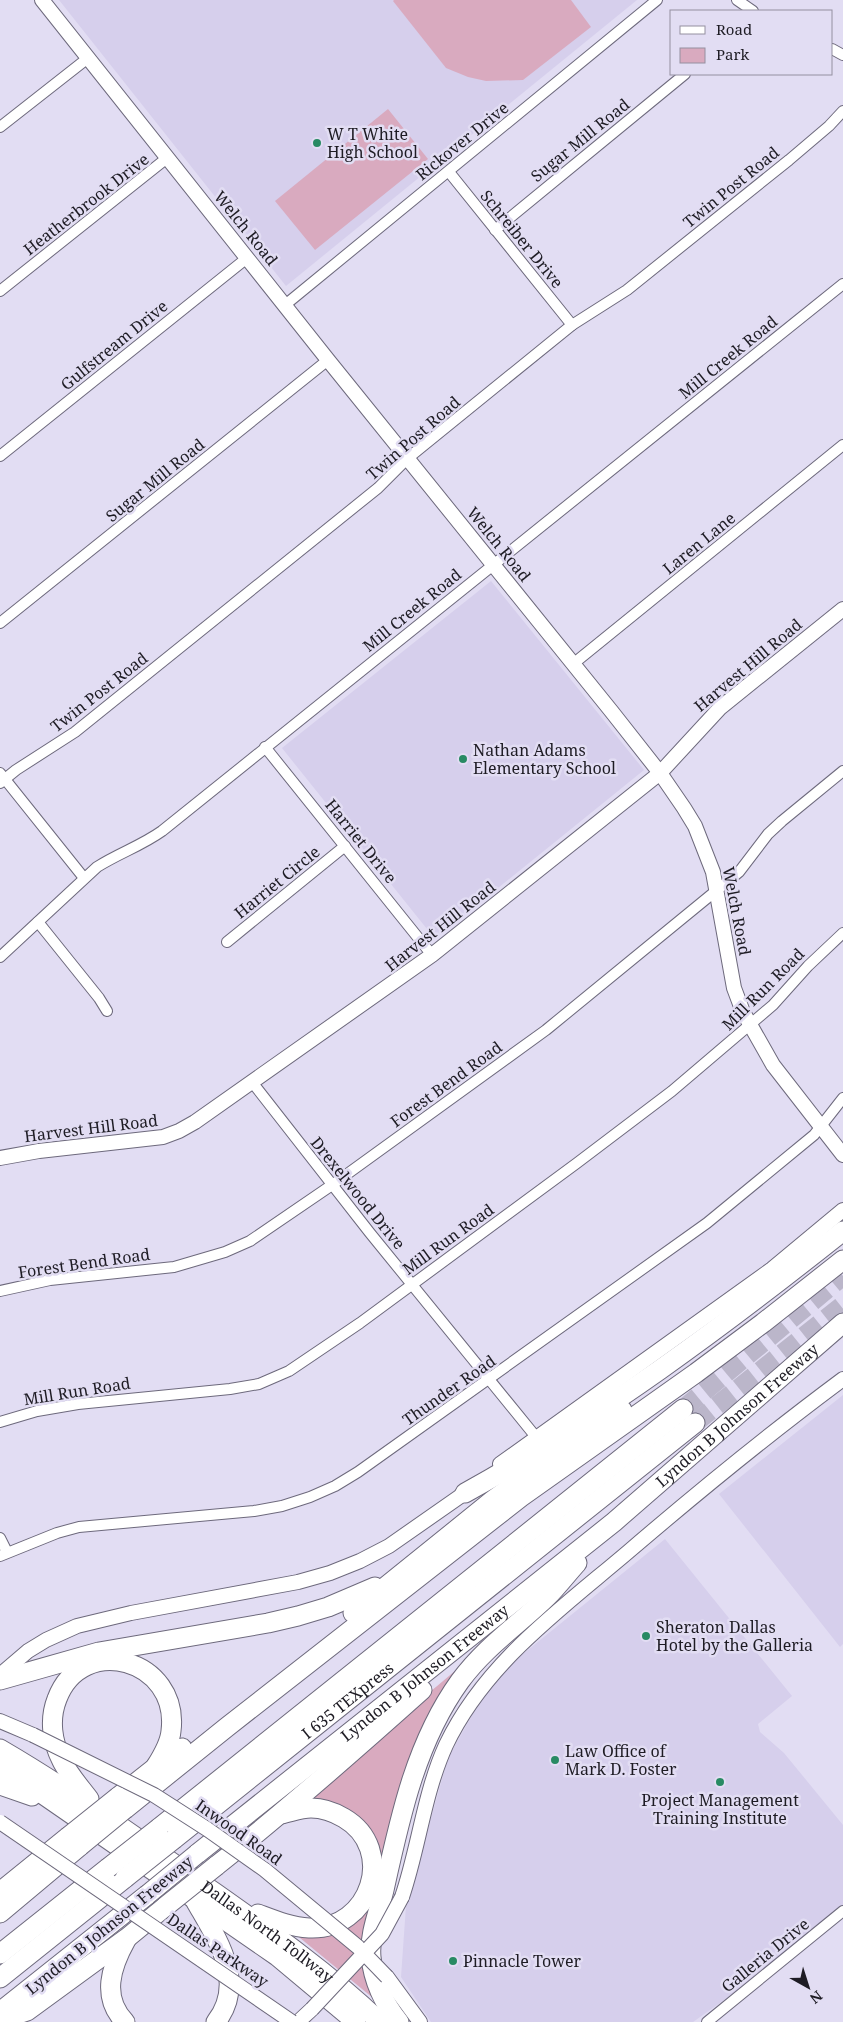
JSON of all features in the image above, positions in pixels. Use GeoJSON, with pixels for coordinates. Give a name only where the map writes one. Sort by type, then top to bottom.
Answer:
{"type":"FeatureCollection","features":[{"type":"Feature","properties":{"kind":"highway"},"geometry":{"type":"LineString","coordinates":[[465,1493],[518,1464],[699,1342],[775,1285],[842,1218]]}},
{"type":"Feature","properties":{"kind":"highway"},"geometry":{"type":"LineString","coordinates":[[0,1912],[74,1842],[121,1803],[227,1727],[521,1498],[696,1373],[843,1260]]}},
{"type":"Feature","properties":{"kind":"highway","name":"Lyndon B Johnson Freeway"},"geometry":{"type":"LineString","coordinates":[[0,2012],[614,1522],[843,1323]]}},
{"type":"Feature","properties":{"kind":"highway"},"geometry":{"type":"LineString","coordinates":[[121,1803],[156,1767],[178,1752],[509,1489],[654,1387],[696,1373]]}},
{"type":"Feature","properties":{"kind":"highway","name":"I 635 TEXpress"},"geometry":{"type":"LineString","coordinates":[[0,1954],[683,1409]]}},
{"type":"Feature","properties":{"kind":"highway","name":"I 635 TEXpress"},"geometry":{"type":"LineString","coordinates":[[0,1978],[696,1423]]}},
{"type":"Feature","properties":{"kind":"highway"},"geometry":{"type":"LineString","coordinates":[[412,2020],[386,2003],[377,1982],[371,1956],[373,1935],[390,1858],[421,1752],[446,1702],[478,1660],[496,1640],[547,1597],[614,1522]]}},
{"type":"Feature","properties":{"kind":"highway"},"geometry":{"type":"LineString","coordinates":[[0,1680],[99,1652],[268,1623],[298,1616],[328,1607],[396,1577]]}},
{"type":"Feature","properties":{"kind":"highway"},"geometry":{"type":"LineString","coordinates":[[0,2020],[27,2011],[127,1938],[281,1814],[294,1800],[340,1763],[435,1678],[460,1644]]}},
{"type":"Feature","properties":{"kind":"highway"},"geometry":{"type":"LineString","coordinates":[[97,1810],[62,1761],[53,1732],[52,1718],[58,1694],[66,1682],[77,1672],[102,1661],[114,1660],[137,1665],[156,1680],[168,1700],[172,1721],[168,1744],[156,1767]]}},
{"type":"Feature","properties":{"kind":"highway","name":"Dallas North Tollway"},"geometry":{"type":"LineString","coordinates":[[0,1749],[97,1810],[287,1943],[330,1977],[380,2022]]}},
{"type":"Feature","properties":{"kind":"highway","name":"Dallas North Tollway"},"geometry":{"type":"LineString","coordinates":[[0,1767],[277,1956],[356,2022]]}},
{"type":"Feature","properties":{"kind":"highway"},"geometry":{"type":"LineString","coordinates":[[0,1785],[56,1805]]}},
{"type":"Feature","properties":{"kind":"highway"},"geometry":{"type":"LineString","coordinates":[[233,1905],[282,1922],[311,1928],[324,1927],[345,1919],[366,1897],[372,1878],[372,1861],[366,1842],[355,1826],[339,1815],[320,1808],[301,1809],[281,1814]]}},
{"type":"Feature","properties":{"kind":"highway"},"geometry":{"type":"LineString","coordinates":[[0,1891],[74,1842]]}},
{"type":"Feature","properties":{"kind":"highway"},"geometry":{"type":"LineString","coordinates":[[194,1898],[225,1955],[229,1972],[230,1992],[221,2016],[216,2022]]}},
{"type":"Feature","properties":{"kind":"highway"},"geometry":{"type":"LineString","coordinates":[[125,2022],[115,2007],[111,1993],[111,1978],[114,1961],[127,1938]]}},
{"type":"Feature","properties":{"kind":"main road","name":"Welch Road"},"geometry":{"type":"LineString","coordinates":[[42,0],[660,773],[695,826],[713,872],[734,988],[750,1026],[773,1065],[843,1156]]}},
{"type":"Feature","properties":{"kind":"main road","name":"Harvest Hill Road"},"geometry":{"type":"LineString","coordinates":[[0,1158],[39,1151],[163,1137],[179,1132],[195,1122],[432,955],[660,773],[720,708],[843,609]]}},
{"type":"Feature","properties":{"kind":"main road"},"geometry":{"type":"LineString","coordinates":[[0,1675],[28,1651],[64,1631],[131,1613],[298,1582],[330,1573],[360,1561],[389,1546],[465,1493],[536,1437],[842,1218]]}},
{"type":"Feature","properties":{"kind":"main road","name":"Lyndon B Johnson Freeway"},"geometry":{"type":"LineString","coordinates":[[298,2022],[365,1954],[382,1934],[402,1897],[408,1879],[437,1767],[462,1716],[490,1678],[514,1651],[645,1538],[765,1439],[843,1379]]}},
{"type":"Feature","properties":{"kind":"main road","name":"Inwood Road"},"geometry":{"type":"LineString","coordinates":[[0,1721],[116,1775],[172,1806],[258,1865],[365,1954],[390,1981],[412,2020]]}},
{"type":"Feature","properties":{"kind":"main road","name":"Dallas Parkway"},"geometry":{"type":"LineString","coordinates":[[0,1822],[292,2022]]}},
{"type":"Feature","properties":{"kind":"street","name":"Rickover Drive"},"geometry":{"type":"LineString","coordinates":[[285,305],[657,0]]}},
{"type":"Feature","properties":{"kind":"street"},"geometry":{"type":"LineString","coordinates":[[737,0],[752,10]]}},
{"type":"Feature","properties":{"kind":"street"},"geometry":{"type":"LineString","coordinates":[[0,127],[88,58]]}},
{"type":"Feature","properties":{"kind":"street","name":"Sugar Mill Road"},"geometry":{"type":"LineString","coordinates":[[495,230],[684,75]]}},
{"type":"Feature","properties":{"kind":"street","name":"Twin Post Road"},"geometry":{"type":"LineString","coordinates":[[2,778],[76,732],[378,488],[408,458],[572,325],[627,290],[789,160],[829,126],[843,111]]}},
{"type":"Feature","properties":{"kind":"street","name":"Heatherbrook Drive"},"geometry":{"type":"LineString","coordinates":[[0,291],[167,158]]}},
{"type":"Feature","properties":{"kind":"street","name":"Schreiber Drive"},"geometry":{"type":"LineString","coordinates":[[448,172],[572,325]]}},
{"type":"Feature","properties":{"kind":"street","name":"Gulfstream Drive"},"geometry":{"type":"LineString","coordinates":[[0,456],[247,258]]}},
{"type":"Feature","properties":{"kind":"street","name":"Mill Creek Road"},"geometry":{"type":"LineString","coordinates":[[0,957],[84,878],[111,858],[145,843],[843,284]]}},
{"type":"Feature","properties":{"kind":"street","name":"Sugar Mill Road"},"geometry":{"type":"LineString","coordinates":[[0,623],[328,360]]}},
{"type":"Feature","properties":{"kind":"street","name":"Laren Lane"},"geometry":{"type":"LineString","coordinates":[[573,664],[843,445]]}},
{"type":"Feature","properties":{"kind":"street","name":"Harriet Drive"},"geometry":{"type":"LineString","coordinates":[[265,746],[432,955]]}},
{"type":"Feature","properties":{"kind":"street","name":"Forest Bend Road"},"geometry":{"type":"LineString","coordinates":[[0,1291],[50,1280],[174,1267],[206,1259],[250,1241],[332,1185],[513,1055],[717,890],[749,862],[768,834],[843,771]]}},
{"type":"Feature","properties":{"kind":"street"},"geometry":{"type":"LineString","coordinates":[[2,778],[84,878]]}},
{"type":"Feature","properties":{"kind":"street","name":"Harriet Circle"},"geometry":{"type":"LineString","coordinates":[[227,942],[346,846]]}},
{"type":"Feature","properties":{"kind":"street"},"geometry":{"type":"LineString","coordinates":[[38,922],[99,998],[106,1011]]}},
{"type":"Feature","properties":{"kind":"street","name":"Mill Run Road"},"geometry":{"type":"LineString","coordinates":[[0,1422],[37,1411],[78,1404],[259,1384],[298,1366],[360,1323],[578,1163],[672,1091],[773,1005],[808,966],[843,933]]}},
{"type":"Feature","properties":{"kind":"street","name":"Drexelwood Drive"},"geometry":{"type":"LineString","coordinates":[[252,1082],[411,1284],[536,1437]]}},
{"type":"Feature","properties":{"kind":"street","name":"Thunder Road"},"geometry":{"type":"LineString","coordinates":[[4,1554],[57,1533],[79,1527],[254,1511],[282,1506],[335,1486],[358,1472],[490,1379],[707,1223],[814,1135],[843,1098]]}},
{"type":"Feature","properties":{"kind":"street"},"geometry":{"type":"LineString","coordinates":[[0,1538],[4,1554]]}},
{"type":"Feature","properties":{"kind":"street","name":"Galleria Drive"},"geometry":{"type":"LineString","coordinates":[[707,2022],[843,1911]]}},
{"type":"Feature","properties":{"kind":"shaded area","name":"W T White High School"},"geometry":{"type":"Polygon","coordinates":[[[59,0],[637,0],[286,286],[59,0]]]}},
{"type":"Feature","properties":{"kind":"shaded area","name":"Nathan Adams Elementary School"},"geometry":{"type":"Polygon","coordinates":[[[491,581],[644,770],[435,939],[282,748],[491,581]]]}},
{"type":"Feature","properties":{"kind":"shaded area"},"geometry":{"type":"Polygon","coordinates":[[[843,1395],[843,1644],[840,1647],[719,1494],[843,1395]]]}},
{"type":"Feature","properties":{"kind":"shaded area"},"geometry":{"type":"Polygon","coordinates":[[[665,1539],[792,1696],[758,1724],[760,1732],[784,1753],[843,1825],[843,1906],[727,1998],[693,2022],[431,2022],[401,1977],[406,1906],[448,1758],[480,1701],[513,1662],[665,1539]]]}},
{"type":"Feature","properties":{"kind":"green space"},"geometry":{"type":"Polygon","coordinates":[[[394,0],[571,0],[591,27],[523,80],[486,81],[468,77],[446,68],[394,0]]]}},
{"type":"Feature","properties":{"kind":"green space"},"geometry":{"type":"Polygon","coordinates":[[[388,109],[428,159],[315,250],[275,201],[388,109]]]}},
{"type":"Feature","properties":{"kind":"green space"},"geometry":{"type":"Polygon","coordinates":[[[474,1655],[386,1854],[377,1854],[373,1839],[299,1802],[474,1655]]]}},
{"type":"Feature","properties":{"kind":"green space"},"geometry":{"type":"Polygon","coordinates":[[[370,1900],[376,1995],[373,1998],[294,1933],[370,1900]]]}},
{"type":"Feature","properties":{"kind":"tunnel"},"geometry":{"type":"LineString","coordinates":[[683,1409],[843,1276]]}},
{"type":"Feature","properties":{"kind":"tunnel"},"geometry":{"type":"LineString","coordinates":[[695,1423],[843,1305]]}},
{"type":"Feature","properties":{"kind":"place","name":"W T White High School"},"geometry":{"type":"Point","coordinates":[317,143]}},
{"type":"Feature","properties":{"kind":"place","name":"Nathan Adams Elementary School"},"geometry":{"type":"Point","coordinates":[463,759]}},
{"type":"Feature","properties":{"kind":"place","name":"Sheraton Dallas Hotel by the Galleria"},"geometry":{"type":"Point","coordinates":[646,1636]}},
{"type":"Feature","properties":{"kind":"place","name":"Law Office of Mark D. Foster"},"geometry":{"type":"Point","coordinates":[555,1760]}},
{"type":"Feature","properties":{"kind":"place","name":"Project Management Training Institute"},"geometry":{"type":"Point","coordinates":[720,1782]}},
{"type":"Feature","properties":{"kind":"place","name":"Pinnacle Tower"},"geometry":{"type":"Point","coordinates":[453,1961]}}]}
